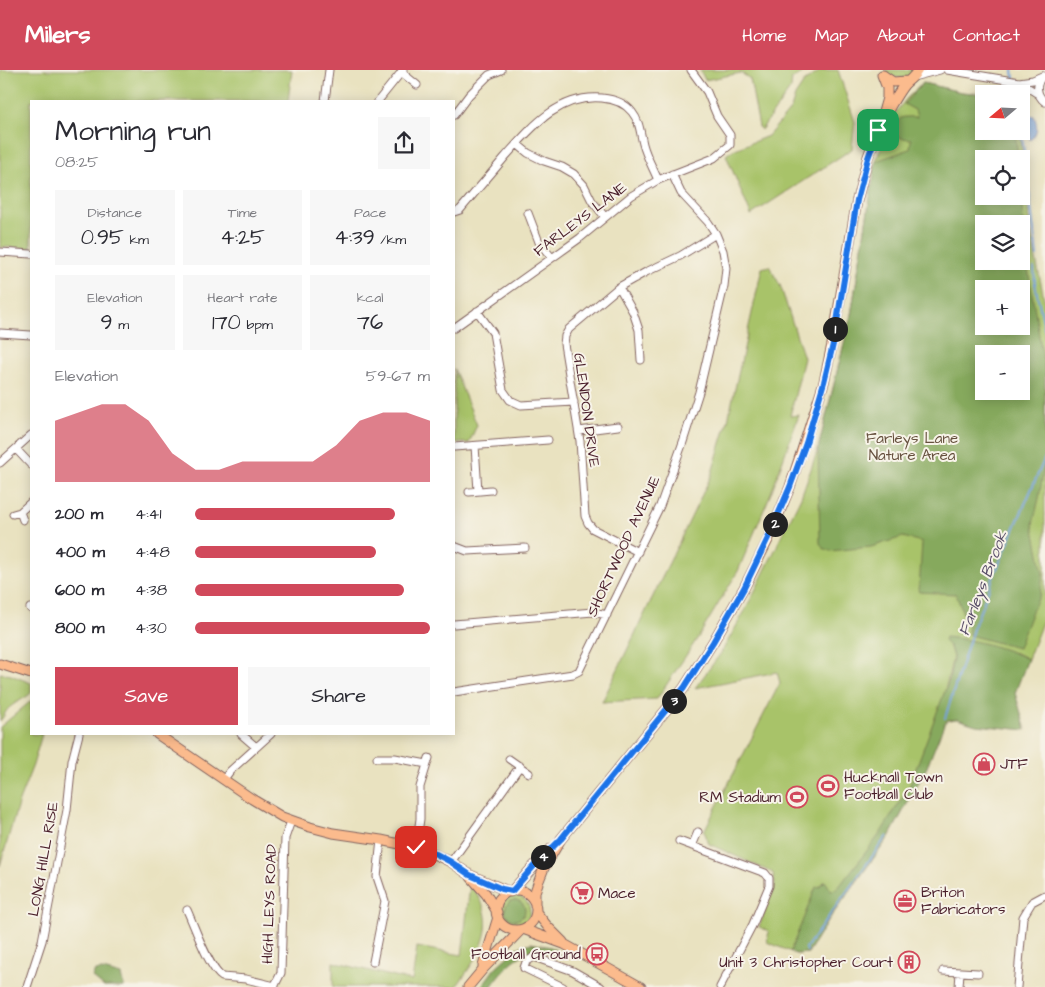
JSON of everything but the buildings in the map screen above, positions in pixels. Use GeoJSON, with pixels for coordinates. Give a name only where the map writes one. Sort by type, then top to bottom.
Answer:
{"type":"FeatureCollection","features":[{"type":"Feature","properties":{"kind":"main road"},"geometry":{"type":"LineString","coordinates":[[881,72],[894,82],[913,76]]}},
{"type":"Feature","properties":{"kind":"main road"},"geometry":{"type":"LineString","coordinates":[[482,969],[495,930],[500,899],[511,891],[561,839],[684,688],[744,588],[768,538],[806,443],[824,382],[834,340],[857,200],[887,98],[887,88],[881,72]]}},
{"type":"Feature","properties":{"kind":"main road"},"geometry":{"type":"LineString","coordinates":[[878,130],[897,94],[913,76]]}},
{"type":"Feature","properties":{"kind":"main road"},"geometry":{"type":"LineString","coordinates":[[0,664],[30,674]]}},
{"type":"Feature","properties":{"kind":"main road"},"geometry":{"type":"LineString","coordinates":[[158,735],[265,807],[291,821],[333,833],[416,847],[436,854],[470,875],[511,891],[525,892],[530,896],[548,927],[564,944]]}},
{"type":"Feature","properties":{"kind":"main road"},"geometry":{"type":"LineString","coordinates":[[468,987],[482,969],[522,929],[532,923],[536,908],[535,892],[538,883],[544,868],[561,839]]}},
{"type":"Feature","properties":{"kind":"main road"},"geometry":{"type":"LineString","coordinates":[[470,875],[486,894],[501,923],[506,928],[522,929],[564,944],[637,986]]}},
{"type":"Feature","properties":{"kind":"street"},"geometry":{"type":"LineString","coordinates":[[325,100],[329,70]]}},
{"type":"Feature","properties":{"kind":"street"},"geometry":{"type":"LineString","coordinates":[[455,113],[489,75],[501,70]]}},
{"type":"Feature","properties":{"kind":"street","name":"FARLEYS LANE"},"geometry":{"type":"LineString","coordinates":[[455,327],[580,238],[631,196],[658,180],[714,158],[730,145],[730,135],[718,116],[707,92],[691,70]]}},
{"type":"Feature","properties":{"kind":"street"},"geometry":{"type":"LineString","coordinates":[[913,76],[940,70]]}},
{"type":"Feature","properties":{"kind":"street"},"geometry":{"type":"LineString","coordinates":[[947,70],[1019,82],[1033,80],[1043,75]]}},
{"type":"Feature","properties":{"kind":"street"},"geometry":{"type":"LineString","coordinates":[[379,100],[402,71],[417,85]]}},
{"type":"Feature","properties":{"kind":"street"},"geometry":{"type":"LineString","coordinates":[[1038,94],[1037,85],[1043,75]]}},
{"type":"Feature","properties":{"kind":"street"},"geometry":{"type":"LineString","coordinates":[[1019,82],[1038,94],[1045,102]]}},
{"type":"Feature","properties":{"kind":"street"},"geometry":{"type":"LineString","coordinates":[[455,212],[460,210],[531,128],[546,115],[562,105],[590,97],[610,98],[622,103],[632,111],[639,124],[643,144],[658,180]]}},
{"type":"Feature","properties":{"kind":"street"},"geometry":{"type":"LineString","coordinates":[[517,144],[528,154],[562,167],[574,174],[605,217]]}},
{"type":"Feature","properties":{"kind":"street","name":"SHORTWOOD AVENUE"},"geometry":{"type":"LineString","coordinates":[[455,692],[577,672],[582,666],[660,506],[699,392],[724,286],[726,268],[723,251],[716,234],[708,222],[681,193],[672,174]]}},
{"type":"Feature","properties":{"kind":"street"},"geometry":{"type":"LineString","coordinates":[[528,213],[540,242],[552,258]]}},
{"type":"Feature","properties":{"kind":"street","name":"GLENDON DRIVE"},"geometry":{"type":"LineString","coordinates":[[638,552],[594,529],[588,523],[585,516],[579,431],[564,344],[565,336],[569,329],[619,288],[646,272],[680,256],[716,234]]}},
{"type":"Feature","properties":{"kind":"street"},"geometry":{"type":"LineString","coordinates":[[0,252],[30,254]]}},
{"type":"Feature","properties":{"kind":"street"},"geometry":{"type":"LineString","coordinates":[[619,288],[633,312],[639,330],[641,360]]}},
{"type":"Feature","properties":{"kind":"street"},"geometry":{"type":"LineString","coordinates":[[477,311],[493,333],[503,390],[510,400],[521,405],[574,402]]}},
{"type":"Feature","properties":{"kind":"street"},"geometry":{"type":"LineString","coordinates":[[0,333],[30,335]]}},
{"type":"Feature","properties":{"kind":"street"},"geometry":{"type":"LineString","coordinates":[[579,431],[618,426]]}},
{"type":"Feature","properties":{"kind":"street"},"geometry":{"type":"LineString","coordinates":[[0,463],[30,436]]}},
{"type":"Feature","properties":{"kind":"street"},"geometry":{"type":"LineString","coordinates":[[455,447],[548,440]]}},
{"type":"Feature","properties":{"kind":"street"},"geometry":{"type":"LineString","coordinates":[[475,446],[478,491]]}},
{"type":"Feature","properties":{"kind":"street"},"geometry":{"type":"LineString","coordinates":[[16,449],[30,464]]}},
{"type":"Feature","properties":{"kind":"street"},"geometry":{"type":"LineString","coordinates":[[469,492],[490,490]]}},
{"type":"Feature","properties":{"kind":"street"},"geometry":{"type":"LineString","coordinates":[[23,520],[16,513],[30,503]]}},
{"type":"Feature","properties":{"kind":"street"},"geometry":{"type":"LineString","coordinates":[[455,546],[467,551],[526,548]]}},
{"type":"Feature","properties":{"kind":"street"},"geometry":{"type":"LineString","coordinates":[[455,624],[593,612],[607,615]]}},
{"type":"Feature","properties":{"kind":"street","name":"LONG HILL RISE"},"geometry":{"type":"LineString","coordinates":[[26,987],[42,941],[67,810],[72,760],[79,735]]}},
{"type":"Feature","properties":{"kind":"street"},"geometry":{"type":"LineString","coordinates":[[242,735],[256,747]]}},
{"type":"Feature","properties":{"kind":"street"},"geometry":{"type":"LineString","coordinates":[[224,779],[230,771],[270,735]]}},
{"type":"Feature","properties":{"kind":"street"},"geometry":{"type":"LineString","coordinates":[[377,758],[428,761],[420,787],[420,819],[416,847]]}},
{"type":"Feature","properties":{"kind":"street"},"geometry":{"type":"LineString","coordinates":[[509,759],[529,773]]}},
{"type":"Feature","properties":{"kind":"street"},"geometry":{"type":"LineString","coordinates":[[451,862],[520,766]]}},
{"type":"Feature","properties":{"kind":"street","name":"HIGH LEYS ROAD"},"geometry":{"type":"LineString","coordinates":[[275,987],[281,973],[285,838],[291,821]]}},
{"type":"Feature","properties":{"kind":"street"},"geometry":{"type":"LineString","coordinates":[[692,846],[698,832]]}},
{"type":"Feature","properties":{"kind":"street"},"geometry":{"type":"LineString","coordinates":[[373,962],[385,901],[377,877],[381,840]]}},
{"type":"Feature","properties":{"kind":"street"},"geometry":{"type":"LineString","coordinates":[[679,841],[764,873],[768,878],[769,886],[753,924],[720,987]]}},
{"type":"Feature","properties":{"kind":"street"},"geometry":{"type":"LineString","coordinates":[[1017,987],[1023,917],[1032,902],[1045,895]]}},
{"type":"Feature","properties":{"kind":"street"},"geometry":{"type":"LineString","coordinates":[[187,910],[210,962],[219,975],[222,977],[246,979],[275,987]]}},
{"type":"Feature","properties":{"kind":"street"},"geometry":{"type":"LineString","coordinates":[[370,929],[379,931]]}},
{"type":"Feature","properties":{"kind":"street"},"geometry":{"type":"LineString","coordinates":[[562,987],[524,968],[526,962],[534,957],[573,971],[600,987]]}},
{"type":"Feature","properties":{"kind":"street"},"geometry":{"type":"LineString","coordinates":[[943,971],[978,973]]}},
{"type":"Feature","properties":{"kind":"street"},"geometry":{"type":"LineString","coordinates":[[959,987],[960,972]]}},
{"type":"Feature","properties":{"kind":"green space"},"geometry":{"type":"Polygon","coordinates":[[[0,70],[292,70],[288,100],[30,100],[30,248],[0,247],[0,70]]]}},
{"type":"Feature","properties":{"kind":"green space"},"geometry":{"type":"Polygon","coordinates":[[[700,70],[810,70],[792,79],[791,88],[761,130],[750,79],[741,73],[705,80],[700,70]]]}},
{"type":"Feature","properties":{"kind":"green space"},"geometry":{"type":"Polygon","coordinates":[[[822,70],[838,70],[855,122],[852,149],[751,215],[726,155],[733,150],[768,136],[791,109],[795,96],[805,81],[822,70]]]}},
{"type":"Feature","properties":{"kind":"green space"},"geometry":{"type":"Polygon","coordinates":[[[885,70],[914,70],[906,78],[897,78],[891,76],[885,70]]]}},
{"type":"Feature","properties":{"kind":"green space"},"geometry":{"type":"Polygon","coordinates":[[[923,83],[961,92],[975,93],[975,140],[1021,140],[1022,150],[975,150],[975,205],[1027,205],[1028,215],[975,215],[975,270],[1030,270],[1030,230],[1045,303],[1045,615],[1028,659],[1016,653],[944,641],[950,647],[953,657],[927,767],[889,837],[827,922],[808,953],[796,954],[767,942],[769,931],[759,927],[775,884],[773,873],[709,844],[704,831],[780,683],[777,672],[695,688],[721,653],[746,609],[801,497],[818,449],[851,315],[876,161],[894,114],[923,83]]]}},
{"type":"Feature","properties":{"kind":"green space","name":"Farleys Lane Nature Area"},"geometry":{"type":"Polygon","coordinates":[[[923,83],[961,92],[975,93],[975,140],[1016,140],[1017,150],[975,150],[975,205],[1022,205],[1022,215],[975,215],[975,270],[1028,270],[1030,280],[975,280],[975,335],[1030,335],[1030,281],[1045,372],[1045,462],[1033,524],[1043,574],[1040,595],[1018,648],[969,635],[956,594],[919,592],[922,542],[903,537],[871,547],[830,551],[823,548],[820,543],[818,449],[851,315],[876,161],[910,149],[911,139],[901,138],[895,133],[897,123],[901,118],[917,117],[915,110],[904,104],[923,83]]]}},
{"type":"Feature","properties":{"kind":"green space"},"geometry":{"type":"Polygon","coordinates":[[[769,266],[780,285],[804,358],[790,416],[799,415],[771,493],[738,571],[699,636],[657,699],[602,702],[711,476],[728,420],[762,268],[769,266]]]}},
{"type":"Feature","properties":{"kind":"green space"},"geometry":{"type":"Polygon","coordinates":[[[455,371],[477,425],[469,443],[455,441],[455,371]]]}},
{"type":"Feature","properties":{"kind":"green space"},"geometry":{"type":"Polygon","coordinates":[[[945,637],[987,644],[1028,659],[1015,693],[1026,730],[976,725],[957,719],[945,722],[927,767],[889,837],[827,922],[808,953],[796,954],[790,952],[816,887],[819,887],[825,881],[831,890],[837,889],[880,834],[909,787],[949,680],[953,657],[950,647],[944,641],[945,637]]]}},
{"type":"Feature","properties":{"kind":"green space"},"geometry":{"type":"Polygon","coordinates":[[[0,673],[30,683],[30,694],[10,707],[0,721],[0,673]]]}},
{"type":"Feature","properties":{"kind":"green space"},"geometry":{"type":"Polygon","coordinates":[[[30,702],[30,735],[42,735],[33,765],[19,801],[0,866],[0,727],[30,702]]]}},
{"type":"Feature","properties":{"kind":"green space"},"geometry":{"type":"Polygon","coordinates":[[[470,885],[480,899],[485,912],[486,925],[480,950],[456,987],[333,987],[333,962],[412,981],[417,947],[462,955],[470,885]]]}},
{"type":"Feature","properties":{"kind":"green space"},"geometry":{"type":"Polygon","coordinates":[[[515,896],[526,900],[530,911],[526,922],[515,926],[504,922],[500,911],[504,900],[515,896]]]}},
{"type":"Feature","properties":{"kind":"green space"},"geometry":{"type":"Polygon","coordinates":[[[515,900],[522,903],[525,910],[522,917],[515,920],[508,917],[505,910],[508,903],[515,900]]]}},
{"type":"Feature","properties":{"kind":"green space"},"geometry":{"type":"Polygon","coordinates":[[[531,943],[551,947],[564,956],[539,952],[521,956],[506,968],[491,987],[481,987],[495,968],[517,948],[531,943]]]}},
{"type":"Feature","properties":{"kind":"green space"},"geometry":{"type":"Polygon","coordinates":[[[103,970],[121,975],[124,987],[104,987],[92,977],[95,971],[103,970]]]}},
{"type":"Feature","properties":{"kind":"water"},"geometry":{"type":"Polygon","coordinates":[[[1030,115],[1034,116],[1037,126],[1035,135],[1030,140],[1030,115]]]}},
{"type":"Feature","properties":{"kind":"waterway","name":"Farleys Brook"},"geometry":{"type":"LineString","coordinates":[[1013,70],[1014,79]]}},
{"type":"Feature","properties":{"kind":"waterway","name":"Farleys Brook"},"geometry":{"type":"LineString","coordinates":[[1023,140],[1037,256]]}},
{"type":"Feature","properties":{"kind":"waterway","name":"Farleys Brook"},"geometry":{"type":"LineString","coordinates":[[1034,268],[1035,284],[1045,331]]}},
{"type":"Feature","properties":{"kind":"waterway","name":"Farleys Brook"},"geometry":{"type":"LineString","coordinates":[[945,718],[973,629],[1045,458]]}},
{"type":"Feature","properties":{"kind":"waterway"},"geometry":{"type":"LineString","coordinates":[[807,951],[806,948],[887,836]]}},
{"type":"Feature","properties":{"kind":"place","name":"JTF"},"geometry":{"type":"Point","coordinates":[984,764]}},
{"type":"Feature","properties":{"kind":"place","name":"Hucknall Town Football Club"},"geometry":{"type":"Point","coordinates":[828,786]}},
{"type":"Feature","properties":{"kind":"place","name":"RM Stadium"},"geometry":{"type":"Point","coordinates":[797,797]}},
{"type":"Feature","properties":{"kind":"place","name":"Mace"},"geometry":{"type":"Point","coordinates":[582,893]}},
{"type":"Feature","properties":{"kind":"place","name":"Briton Fabricators"},"geometry":{"type":"Point","coordinates":[905,901]}},
{"type":"Feature","properties":{"kind":"place","name":"Football Ground"},"geometry":{"type":"Point","coordinates":[597,954]}},
{"type":"Feature","properties":{"kind":"place","name":"Unit 3 Christopher Court"},"geometry":{"type":"Point","coordinates":[909,962]}},
{"type":"Feature","properties":{"kind":"route"},"geometry":{"type":"LineString","coordinates":[[416,847],[436,854],[470,875],[502,889],[512,891],[561,839],[684,688],[744,588],[790,487],[806,443],[834,340],[857,200],[868,158],[878,130]]}}]}
